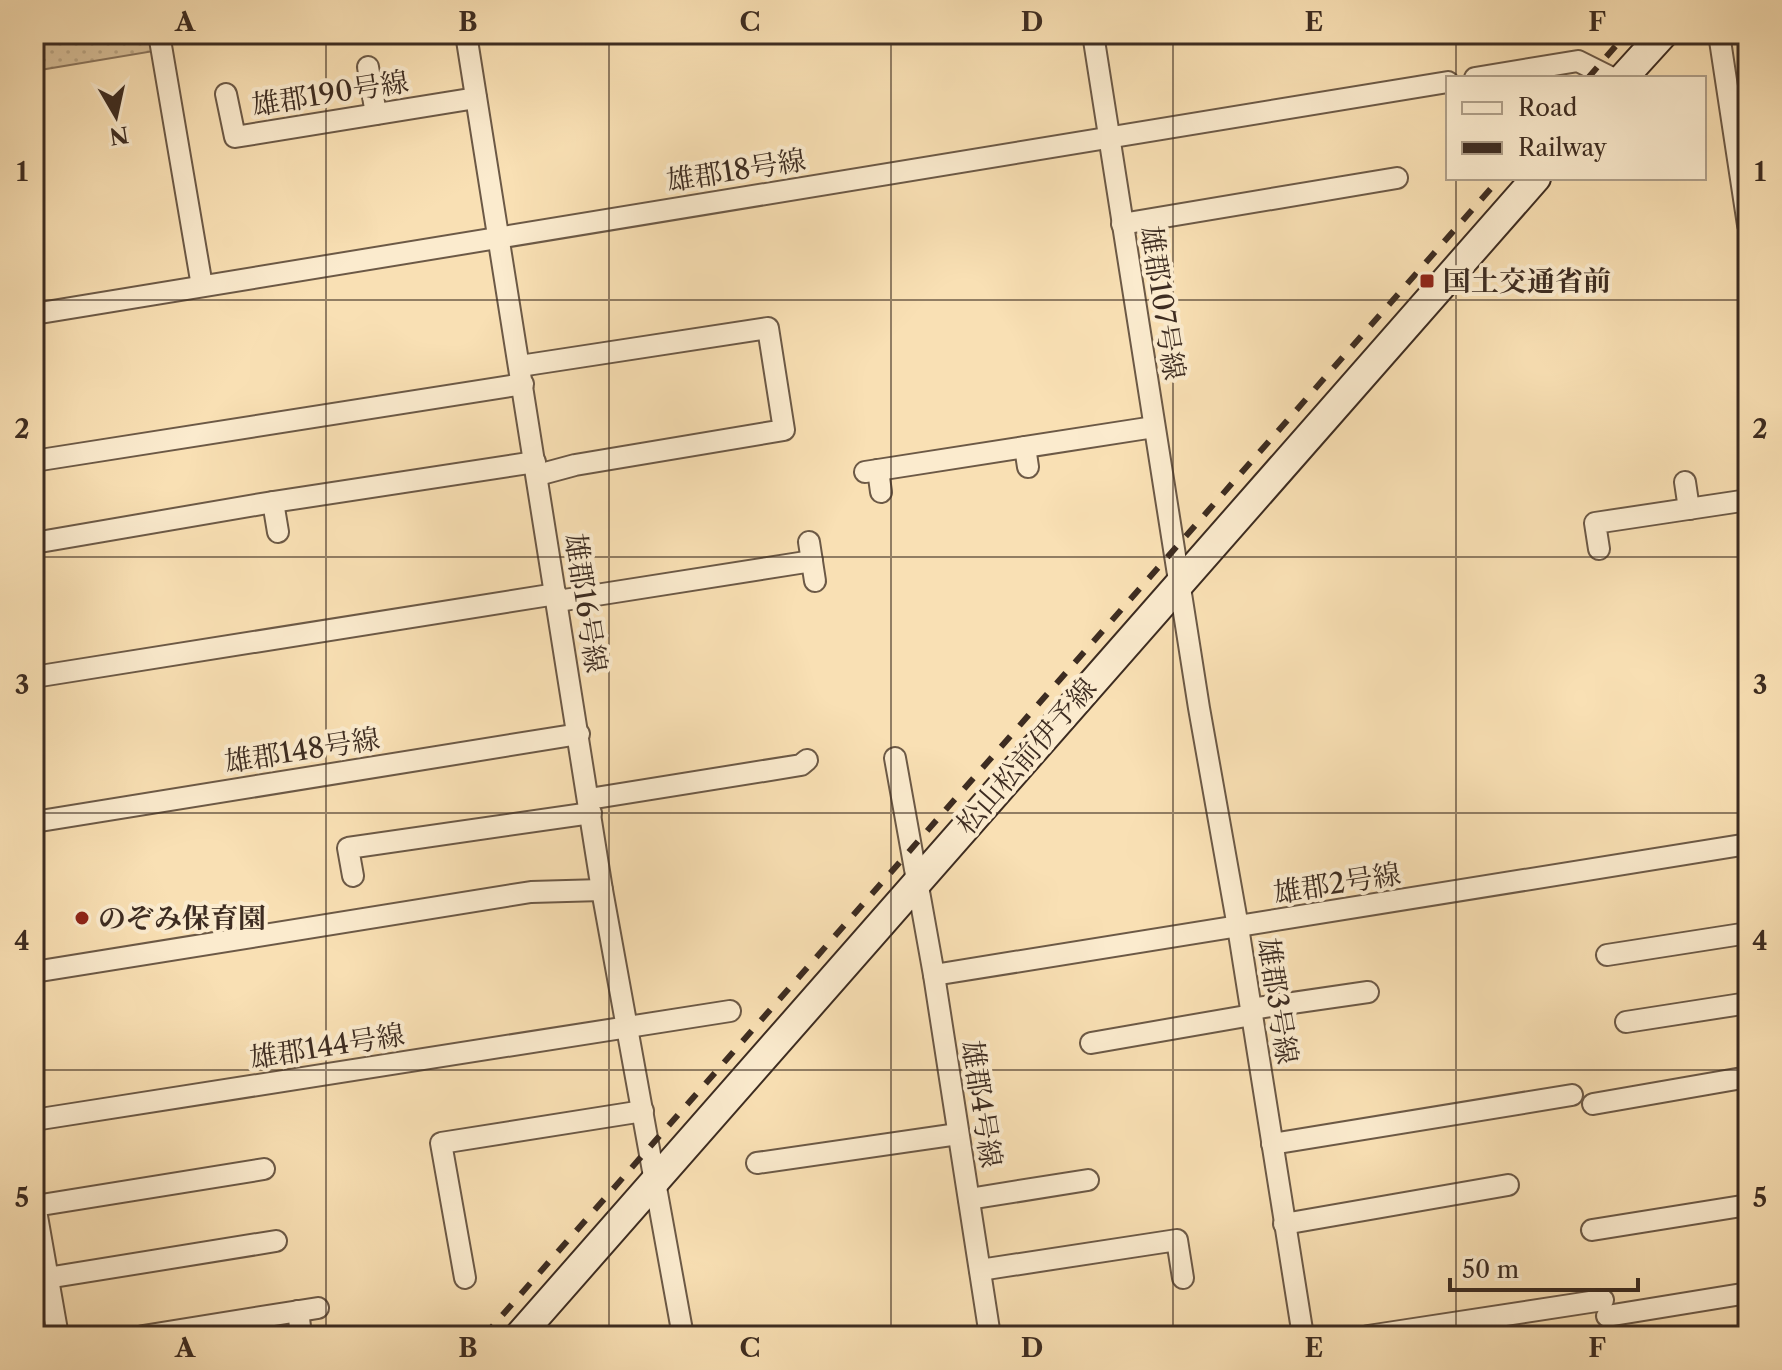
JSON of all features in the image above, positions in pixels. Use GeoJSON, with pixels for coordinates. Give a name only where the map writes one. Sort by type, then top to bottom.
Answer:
{"type":"FeatureCollection","features":[{"type":"Feature","properties":{"kind":"main road"},"geometry":{"type":"LineString","coordinates":[[1625,76],[1663,34]]}},
{"type":"Feature","properties":{"kind":"main road","name":"松山松前伊予線"},"geometry":{"type":"LineString","coordinates":[[519,1336],[1534,180]]}},
{"type":"Feature","properties":{"kind":"street"},"geometry":{"type":"LineString","coordinates":[[159,34],[202,286]]}},
{"type":"Feature","properties":{"kind":"street","name":"雄郡16号線"},"geometry":{"type":"LineString","coordinates":[[466,34],[602,890],[683,1336]]}},
{"type":"Feature","properties":{"kind":"street","name":"雄郡107号線"},"geometry":{"type":"LineString","coordinates":[[1093,34],[1180,580]]}},
{"type":"Feature","properties":{"kind":"street"},"geometry":{"type":"LineString","coordinates":[[1719,34],[1745,184],[1748,225]]}},
{"type":"Feature","properties":{"kind":"street"},"geometry":{"type":"LineString","coordinates":[[1487,76],[1578,61],[1608,76]]}},
{"type":"Feature","properties":{"kind":"street"},"geometry":{"type":"LineString","coordinates":[[368,67],[376,114]]}},
{"type":"Feature","properties":{"kind":"street","name":"雄郡18号線"},"geometry":{"type":"LineString","coordinates":[[34,314],[1446,82]]}},
{"type":"Feature","properties":{"kind":"street","name":"雄郡190号線"},"geometry":{"type":"LineString","coordinates":[[226,94],[235,137],[476,98]]}},
{"type":"Feature","properties":{"kind":"street"},"geometry":{"type":"LineString","coordinates":[[1122,224],[1397,178]]}},
{"type":"Feature","properties":{"kind":"street"},"geometry":{"type":"LineString","coordinates":[[34,461],[768,328],[784,430],[575,465],[273,502],[34,543]]}},
{"type":"Feature","properties":{"kind":"street"},"geometry":{"type":"LineString","coordinates":[[881,492],[871,471],[1027,457],[1154,427]]}},
{"type":"Feature","properties":{"kind":"street"},"geometry":{"type":"LineString","coordinates":[[1685,482],[1689,509]]}},
{"type":"Feature","properties":{"kind":"street"},"geometry":{"type":"LineString","coordinates":[[1599,549],[1595,523],[1748,500]]}},
{"type":"Feature","properties":{"kind":"street"},"geometry":{"type":"LineString","coordinates":[[273,502],[278,532]]}},
{"type":"Feature","properties":{"kind":"street"},"geometry":{"type":"LineString","coordinates":[[90,555],[95,533]]}},
{"type":"Feature","properties":{"kind":"street"},"geometry":{"type":"LineString","coordinates":[[34,677],[812,561]]}},
{"type":"Feature","properties":{"kind":"street","name":"雄郡3号線"},"geometry":{"type":"LineString","coordinates":[[1180,580],[1303,1336]]}},
{"type":"Feature","properties":{"kind":"street","name":"雄郡148号線"},"geometry":{"type":"LineString","coordinates":[[34,822],[579,734]]}},
{"type":"Feature","properties":{"kind":"street","name":"雄郡4号線"},"geometry":{"type":"LineString","coordinates":[[895,758],[934,975],[990,1336]]}},
{"type":"Feature","properties":{"kind":"street"},"geometry":{"type":"LineString","coordinates":[[353,876],[348,848],[590,806],[801,765],[807,760]]}},
{"type":"Feature","properties":{"kind":"street","name":"雄郡2号線"},"geometry":{"type":"LineString","coordinates":[[934,975],[1748,844]]}},
{"type":"Feature","properties":{"kind":"street"},"geometry":{"type":"LineString","coordinates":[[34,972],[531,892],[602,890]]}},
{"type":"Feature","properties":{"kind":"street"},"geometry":{"type":"LineString","coordinates":[[1607,955],[1748,933]]}},
{"type":"Feature","properties":{"kind":"street"},"geometry":{"type":"LineString","coordinates":[[1091,1043],[1368,992]]}},
{"type":"Feature","properties":{"kind":"street"},"geometry":{"type":"LineString","coordinates":[[1626,1022],[1748,1003]]}},
{"type":"Feature","properties":{"kind":"street","name":"雄郡144号線"},"geometry":{"type":"LineString","coordinates":[[34,1120],[730,1011]]}},
{"type":"Feature","properties":{"kind":"street"},"geometry":{"type":"LineString","coordinates":[[1593,1104],[1748,1077]]}},
{"type":"Feature","properties":{"kind":"street"},"geometry":{"type":"LineString","coordinates":[[1272,1144],[1572,1095]]}},
{"type":"Feature","properties":{"kind":"street"},"geometry":{"type":"LineString","coordinates":[[465,1278],[441,1143],[643,1111]]}},
{"type":"Feature","properties":{"kind":"street"},"geometry":{"type":"LineString","coordinates":[[768,1168],[958,1134]]}},
{"type":"Feature","properties":{"kind":"street"},"geometry":{"type":"LineString","coordinates":[[35,1206],[264,1169]]}},
{"type":"Feature","properties":{"kind":"street"},"geometry":{"type":"LineString","coordinates":[[969,1199],[1088,1180]]}},
{"type":"Feature","properties":{"kind":"street"},"geometry":{"type":"LineString","coordinates":[[1284,1224],[1508,1185]]}},
{"type":"Feature","properties":{"kind":"street"},"geometry":{"type":"LineString","coordinates":[[34,1199],[58,1336]]}},
{"type":"Feature","properties":{"kind":"street"},"geometry":{"type":"LineString","coordinates":[[1592,1230],[1748,1205]]}},
{"type":"Feature","properties":{"kind":"street"},"geometry":{"type":"LineString","coordinates":[[980,1270],[1177,1240],[1183,1278]]}},
{"type":"Feature","properties":{"kind":"street"},"geometry":{"type":"LineString","coordinates":[[47,1278],[276,1241]]}},
{"type":"Feature","properties":{"kind":"street"},"geometry":{"type":"LineString","coordinates":[[1368,1336],[1748,1293]]}},
{"type":"Feature","properties":{"kind":"street"},"geometry":{"type":"LineString","coordinates":[[143,1336],[184,1333],[308,1309],[301,1334]]}},
{"type":"Feature","properties":{"kind":"shaded area"},"geometry":{"type":"Polygon","coordinates":[[[34,34],[151,34],[154,51],[34,71],[34,34]]]}},
{"type":"Feature","properties":{"kind":"railway"},"geometry":{"type":"LineString","coordinates":[[1590,76],[1626,34]]}},
{"type":"Feature","properties":{"kind":"railway"},"geometry":{"type":"LineString","coordinates":[[484,1336],[1498,180]]}},
{"type":"Feature","properties":{"kind":"place","name":"国土交通省前"},"geometry":{"type":"Point","coordinates":[1427,281]}},
{"type":"Feature","properties":{"kind":"place","name":"のぞみ保育園"},"geometry":{"type":"Point","coordinates":[82,918]}}]}
